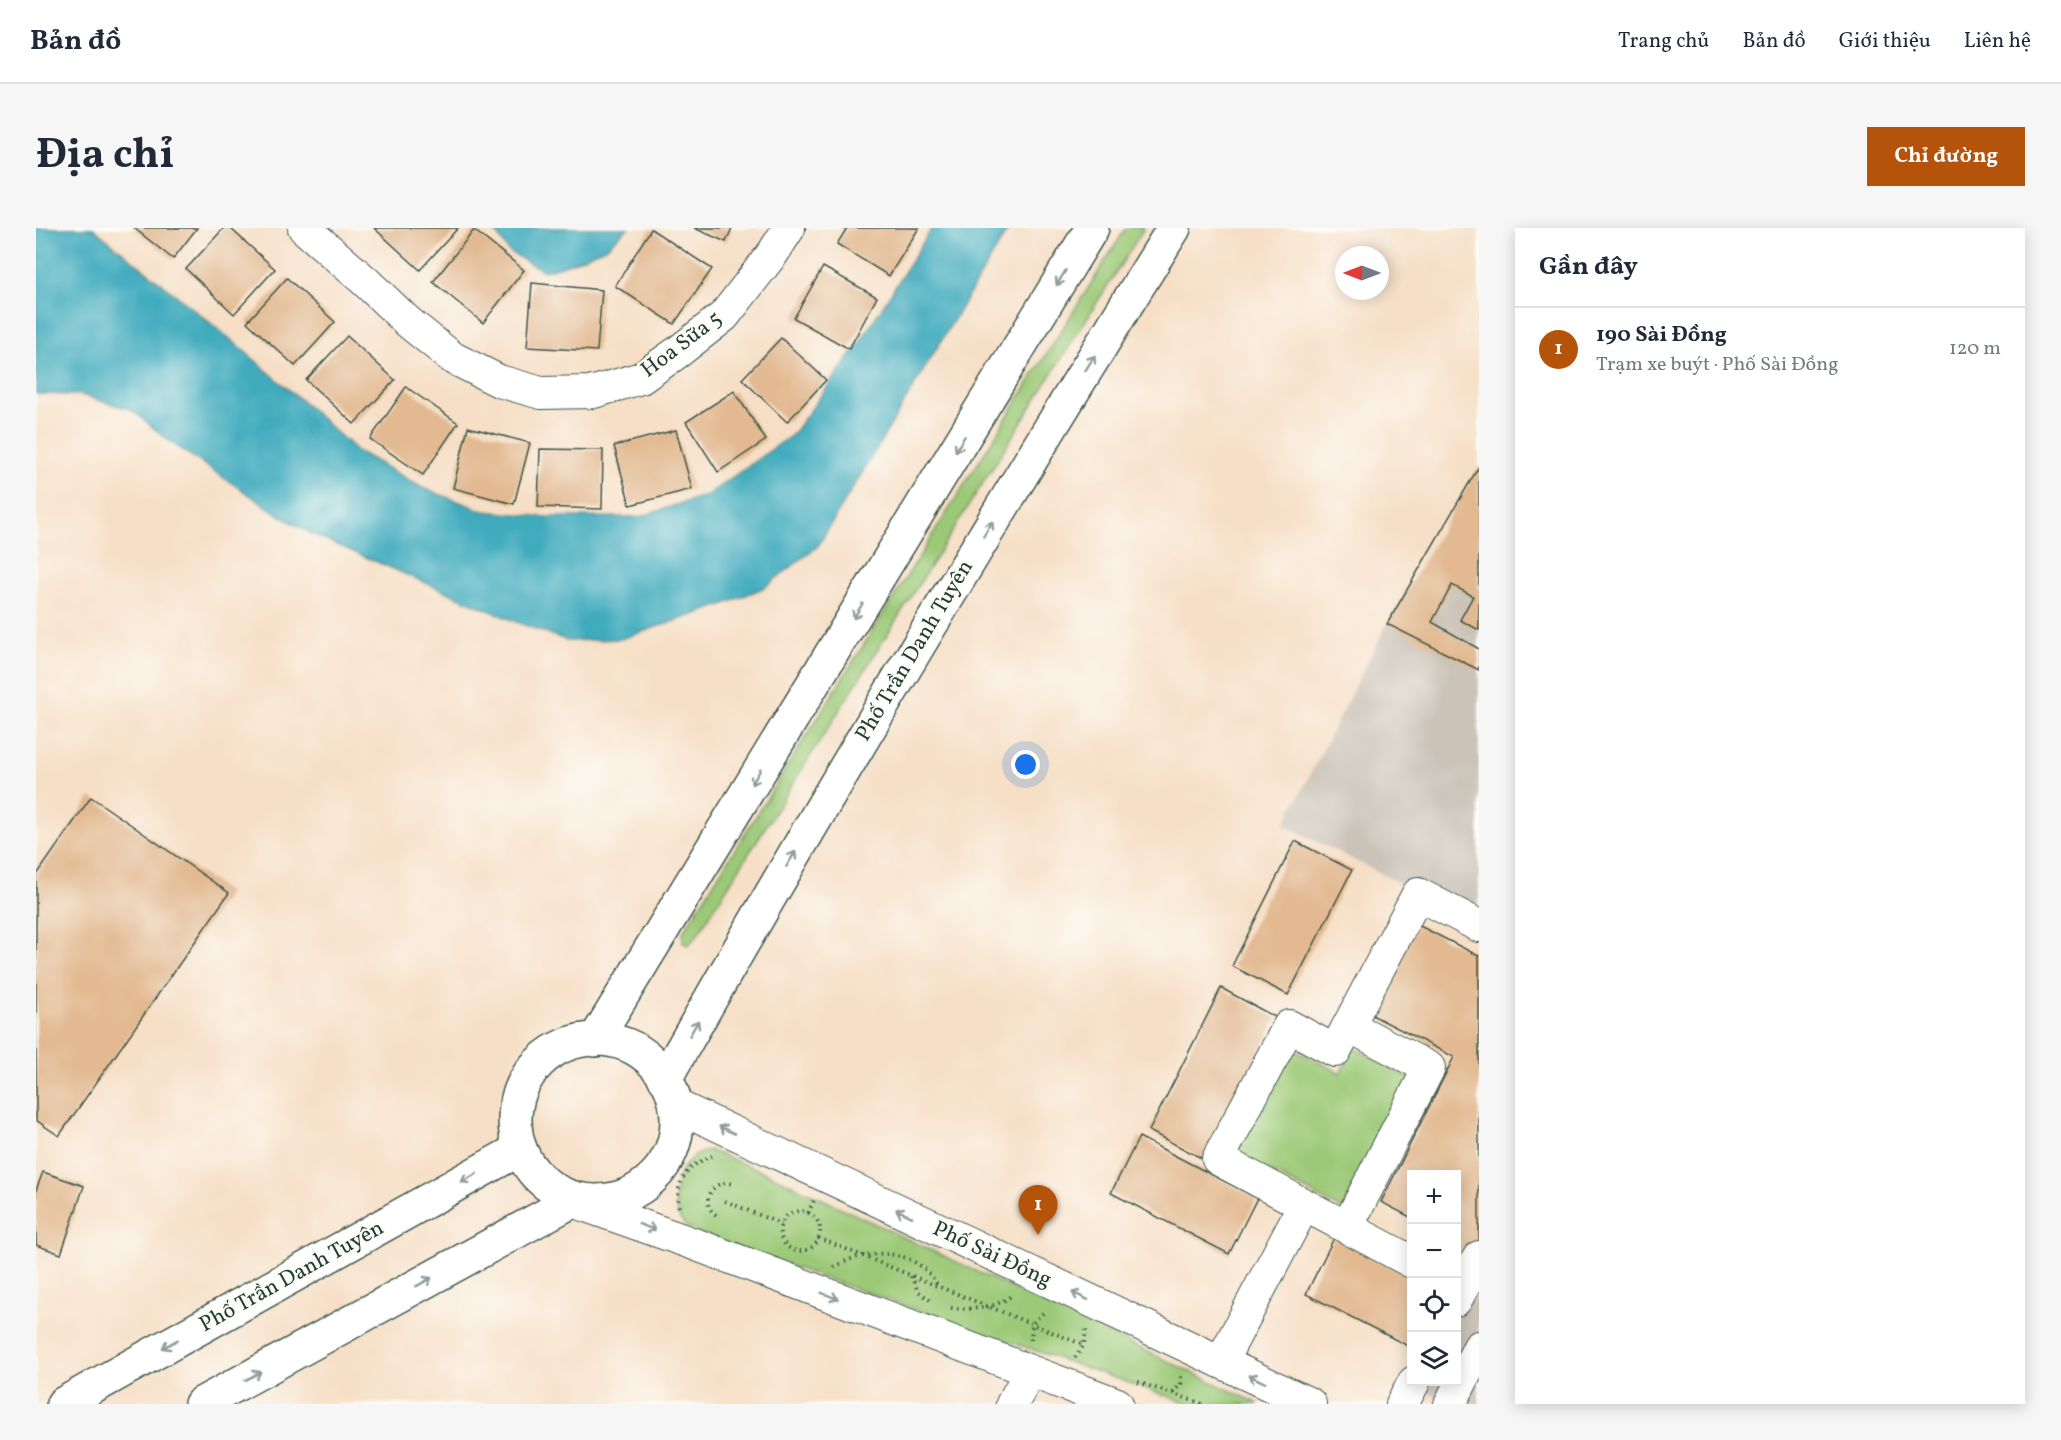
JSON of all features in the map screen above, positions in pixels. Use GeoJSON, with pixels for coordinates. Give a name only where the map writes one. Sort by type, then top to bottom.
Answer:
{"type":"FeatureCollection","features":[{"type":"Feature","properties":{"kind":"main road"},"geometry":{"type":"LineString","coordinates":[[595,1040],[1092,228]]}},
{"type":"Feature","properties":{"kind":"main road","name":"Phố Trần Danh Tuyên"},"geometry":{"type":"LineString","coordinates":[[670,1092],[773,888],[1008,495],[1174,228]]}},
{"type":"Feature","properties":{"kind":"main road"},"geometry":{"type":"LineString","coordinates":[[201,1404],[572,1201],[599,1201],[623,1197],[653,1178],[672,1147],[676,1124],[670,1092],[657,1067],[638,1051],[615,1041],[577,1041],[544,1058],[531,1072],[522,1088],[515,1112],[520,1149],[526,1161],[542,1180],[572,1201]]}},
{"type":"Feature","properties":{"kind":"main road","name":"Phố Trần Danh Tuyên"},"geometry":{"type":"LineString","coordinates":[[63,1404],[520,1149]]}},
{"type":"Feature","properties":{"kind":"street","name":"Hoa Sữa 5"},"geometry":{"type":"LineString","coordinates":[[303,228],[365,281],[408,322],[453,358],[499,381],[541,393],[594,392],[640,378],[724,316],[773,253],[789,228]]}},
{"type":"Feature","properties":{"kind":"street"},"geometry":{"type":"LineString","coordinates":[[1407,1259],[1218,1159],[1289,1026],[1335,1051],[1418,894],[1479,926]]}},
{"type":"Feature","properties":{"kind":"street"},"geometry":{"type":"LineString","coordinates":[[1347,1227],[1429,1068],[1349,1026]]}},
{"type":"Feature","properties":{"kind":"street","name":"Phố Sài Đồng"},"geometry":{"type":"LineString","coordinates":[[670,1092],[1310,1404]]}},
{"type":"Feature","properties":{"kind":"street"},"geometry":{"type":"LineString","coordinates":[[572,1201],[697,1245],[1030,1372],[1122,1391]]}},
{"type":"Feature","properties":{"kind":"street"},"geometry":{"type":"LineString","coordinates":[[1221,1362],[1304,1204]]}},
{"type":"Feature","properties":{"kind":"street"},"geometry":{"type":"LineString","coordinates":[[1461,1286],[1479,1257]]}},
{"type":"Feature","properties":{"kind":"street"},"geometry":{"type":"LineString","coordinates":[[1450,1404],[1479,1347]]}},
{"type":"Feature","properties":{"kind":"street"},"geometry":{"type":"LineString","coordinates":[[1012,1404],[1030,1372]]}},
{"type":"Feature","properties":{"kind":"street"},"geometry":{"type":"LineString","coordinates":[[1402,1404],[1412,1386]]}},
{"type":"Feature","properties":{"kind":"path"},"geometry":{"type":"LineString","coordinates":[[683,1213],[678,1204],[679,1186],[685,1174],[696,1161],[715,1155]]}},
{"type":"Feature","properties":{"kind":"path"},"geometry":{"type":"LineString","coordinates":[[716,1215],[708,1201],[711,1190],[719,1183],[735,1185]]}},
{"type":"Feature","properties":{"kind":"path"},"geometry":{"type":"LineString","coordinates":[[808,1213],[815,1200],[809,1197]]}},
{"type":"Feature","properties":{"kind":"path"},"geometry":{"type":"LineString","coordinates":[[725,1201],[781,1224]]}},
{"type":"Feature","properties":{"kind":"path"},"geometry":{"type":"LineString","coordinates":[[793,1212],[808,1213],[816,1219],[819,1225],[818,1239],[815,1244],[803,1251],[790,1249],[781,1239],[781,1224],[793,1212]]}},
{"type":"Feature","properties":{"kind":"path"},"geometry":{"type":"LineString","coordinates":[[818,1239],[1084,1345]]}},
{"type":"Feature","properties":{"kind":"path"},"geometry":{"type":"LineString","coordinates":[[832,1268],[844,1261],[886,1252],[906,1258],[926,1270],[939,1287]]}},
{"type":"Feature","properties":{"kind":"path"},"geometry":{"type":"LineString","coordinates":[[906,1258],[909,1252]]}},
{"type":"Feature","properties":{"kind":"path"},"geometry":{"type":"LineString","coordinates":[[910,1275],[918,1291],[935,1303]]}},
{"type":"Feature","properties":{"kind":"path"},"geometry":{"type":"LineString","coordinates":[[1003,1290],[1021,1298]]}},
{"type":"Feature","properties":{"kind":"path"},"geometry":{"type":"LineString","coordinates":[[948,1307],[965,1309],[988,1307],[998,1304],[1013,1294]]}},
{"type":"Feature","properties":{"kind":"path"},"geometry":{"type":"LineString","coordinates":[[1022,1342],[1033,1346],[1032,1324],[1046,1310],[1038,1306]]}},
{"type":"Feature","properties":{"kind":"path"},"geometry":{"type":"LineString","coordinates":[[1076,1324],[1097,1334]]}},
{"type":"Feature","properties":{"kind":"path"},"geometry":{"type":"LineString","coordinates":[[1083,1363],[1072,1359],[1079,1354],[1084,1345],[1086,1329]]}},
{"type":"Feature","properties":{"kind":"path"},"geometry":{"type":"LineString","coordinates":[[1172,1394],[1180,1384],[1180,1374],[1191,1379]]}},
{"type":"Feature","properties":{"kind":"path"},"geometry":{"type":"LineString","coordinates":[[1122,1391],[1172,1394],[1203,1404]]}},
{"type":"Feature","properties":{"kind":"shaded area"},"geometry":{"type":"Polygon","coordinates":[[[1479,466],[1479,923],[1284,825],[1387,624],[1479,466]]]}},
{"type":"Feature","properties":{"kind":"shaded area"},"geometry":{"type":"Polygon","coordinates":[[[1479,1245],[1479,1404],[1451,1404],[1421,1389],[1422,1386],[1461,1386],[1461,1291],[1479,1245]]]}},
{"type":"Feature","properties":{"kind":"green space"},"geometry":{"type":"Polygon","coordinates":[[[1126,228],[1144,228],[696,937],[688,945],[683,942],[683,932],[1126,228]]]}},
{"type":"Feature","properties":{"kind":"green space"},"geometry":{"type":"Polygon","coordinates":[[[1287,1045],[1340,1073],[1354,1048],[1412,1079],[1343,1210],[1232,1151],[1287,1045]]]}},
{"type":"Feature","properties":{"kind":"green space"},"geometry":{"type":"Polygon","coordinates":[[[709,1150],[769,1174],[1259,1404],[1190,1404],[723,1243],[688,1228],[677,1210],[675,1200],[678,1181],[686,1164],[694,1157],[709,1150]]]}},
{"type":"Feature","properties":{"kind":"water"},"geometry":{"type":"Polygon","coordinates":[[[36,228],[93,228],[228,337],[357,451],[423,488],[484,511],[548,517],[639,517],[707,495],[792,435],[855,350],[932,228],[1009,228],[818,546],[765,587],[720,606],[621,639],[568,641],[519,623],[314,535],[281,516],[170,442],[132,410],[81,395],[36,394],[36,228]]]}},
{"type":"Feature","properties":{"kind":"water"},"geometry":{"type":"Polygon","coordinates":[[[493,228],[628,228],[607,247],[571,263],[544,271],[509,252],[493,228]]]}},
{"type":"Feature","properties":{"kind":"building"},"geometry":{"type":"Polygon","coordinates":[[[134,228],[197,228],[173,259],[134,228]]]}},
{"type":"Feature","properties":{"kind":"building"},"geometry":{"type":"Polygon","coordinates":[[[224,228],[230,228],[275,269],[234,314],[186,269],[224,228]]]}},
{"type":"Feature","properties":{"kind":"building"},"geometry":{"type":"Polygon","coordinates":[[[374,228],[458,228],[420,270],[374,228]]]}},
{"type":"Feature","properties":{"kind":"building"},"geometry":{"type":"Polygon","coordinates":[[[694,228],[732,228],[726,242],[694,228]]]}},
{"type":"Feature","properties":{"kind":"building"},"geometry":{"type":"Polygon","coordinates":[[[847,228],[919,228],[889,276],[837,244],[847,228]]]}},
{"type":"Feature","properties":{"kind":"building"},"geometry":{"type":"Polygon","coordinates":[[[651,229],[712,269],[674,324],[615,286],[651,229]]]}},
{"type":"Feature","properties":{"kind":"building"},"geometry":{"type":"Polygon","coordinates":[[[474,230],[524,270],[483,323],[433,282],[474,230]]]}},
{"type":"Feature","properties":{"kind":"building"},"geometry":{"type":"Polygon","coordinates":[[[823,267],[877,297],[849,349],[794,318],[823,267]]]}},
{"type":"Feature","properties":{"kind":"building"},"geometry":{"type":"Polygon","coordinates":[[[287,278],[335,322],[295,366],[247,322],[287,278]]]}},
{"type":"Feature","properties":{"kind":"building"},"geometry":{"type":"Polygon","coordinates":[[[532,283],[602,290],[597,351],[527,347],[532,283]]]}},
{"type":"Feature","properties":{"kind":"building"},"geometry":{"type":"Polygon","coordinates":[[[347,336],[395,380],[354,424],[306,380],[347,336]]]}},
{"type":"Feature","properties":{"kind":"building"},"geometry":{"type":"Polygon","coordinates":[[[781,338],[826,380],[787,422],[742,379],[781,338]]]}},
{"type":"Feature","properties":{"kind":"building"},"geometry":{"type":"Polygon","coordinates":[[[406,387],[458,423],[423,475],[370,439],[406,387]]]}},
{"type":"Feature","properties":{"kind":"building"},"geometry":{"type":"Polygon","coordinates":[[[734,391],[766,440],[718,472],[686,422],[734,391]]]}},
{"type":"Feature","properties":{"kind":"building"},"geometry":{"type":"Polygon","coordinates":[[[468,427],[530,443],[514,504],[453,488],[468,427]]]}},
{"type":"Feature","properties":{"kind":"building"},"geometry":{"type":"Polygon","coordinates":[[[676,430],[692,489],[630,505],[614,446],[676,430]]]}},
{"type":"Feature","properties":{"kind":"building"},"geometry":{"type":"Polygon","coordinates":[[[540,449],[603,450],[602,509],[538,507],[540,449]]]}},
{"type":"Feature","properties":{"kind":"building"},"geometry":{"type":"Polygon","coordinates":[[[1479,466],[1479,630],[1460,620],[1473,596],[1452,585],[1432,622],[1479,649],[1479,670],[1387,624],[1479,466]]]}},
{"type":"Feature","properties":{"kind":"building"},"geometry":{"type":"Polygon","coordinates":[[[91,797],[229,893],[59,1136],[36,1120],[36,876],[91,797]]]}},
{"type":"Feature","properties":{"kind":"building"},"geometry":{"type":"Polygon","coordinates":[[[1295,841],[1352,870],[1288,995],[1232,966],[1295,841]]]}},
{"type":"Feature","properties":{"kind":"building"},"geometry":{"type":"Polygon","coordinates":[[[1412,922],[1479,956],[1479,1250],[1470,1267],[1461,1262],[1461,1170],[1407,1170],[1407,1215],[1381,1202],[1454,1057],[1366,1012],[1412,922]]]}},
{"type":"Feature","properties":{"kind":"building"},"geometry":{"type":"Polygon","coordinates":[[[1221,988],[1277,1018],[1205,1160],[1149,1131],[1221,988]]]}},
{"type":"Feature","properties":{"kind":"building"},"geometry":{"type":"Polygon","coordinates":[[[1139,1137],[1257,1198],[1229,1254],[1111,1193],[1139,1137]]]}},
{"type":"Feature","properties":{"kind":"building"},"geometry":{"type":"Polygon","coordinates":[[[43,1172],[84,1186],[61,1254],[36,1245],[36,1190],[43,1172]]]}},
{"type":"Feature","properties":{"kind":"building"},"geometry":{"type":"Polygon","coordinates":[[[1334,1238],[1407,1274],[1407,1345],[1306,1294],[1334,1238]]]}},
{"type":"Feature","properties":{"kind":"place","name":"190 Sài Đồng"},"geometry":{"type":"Point","coordinates":[1038,1235]}}]}
